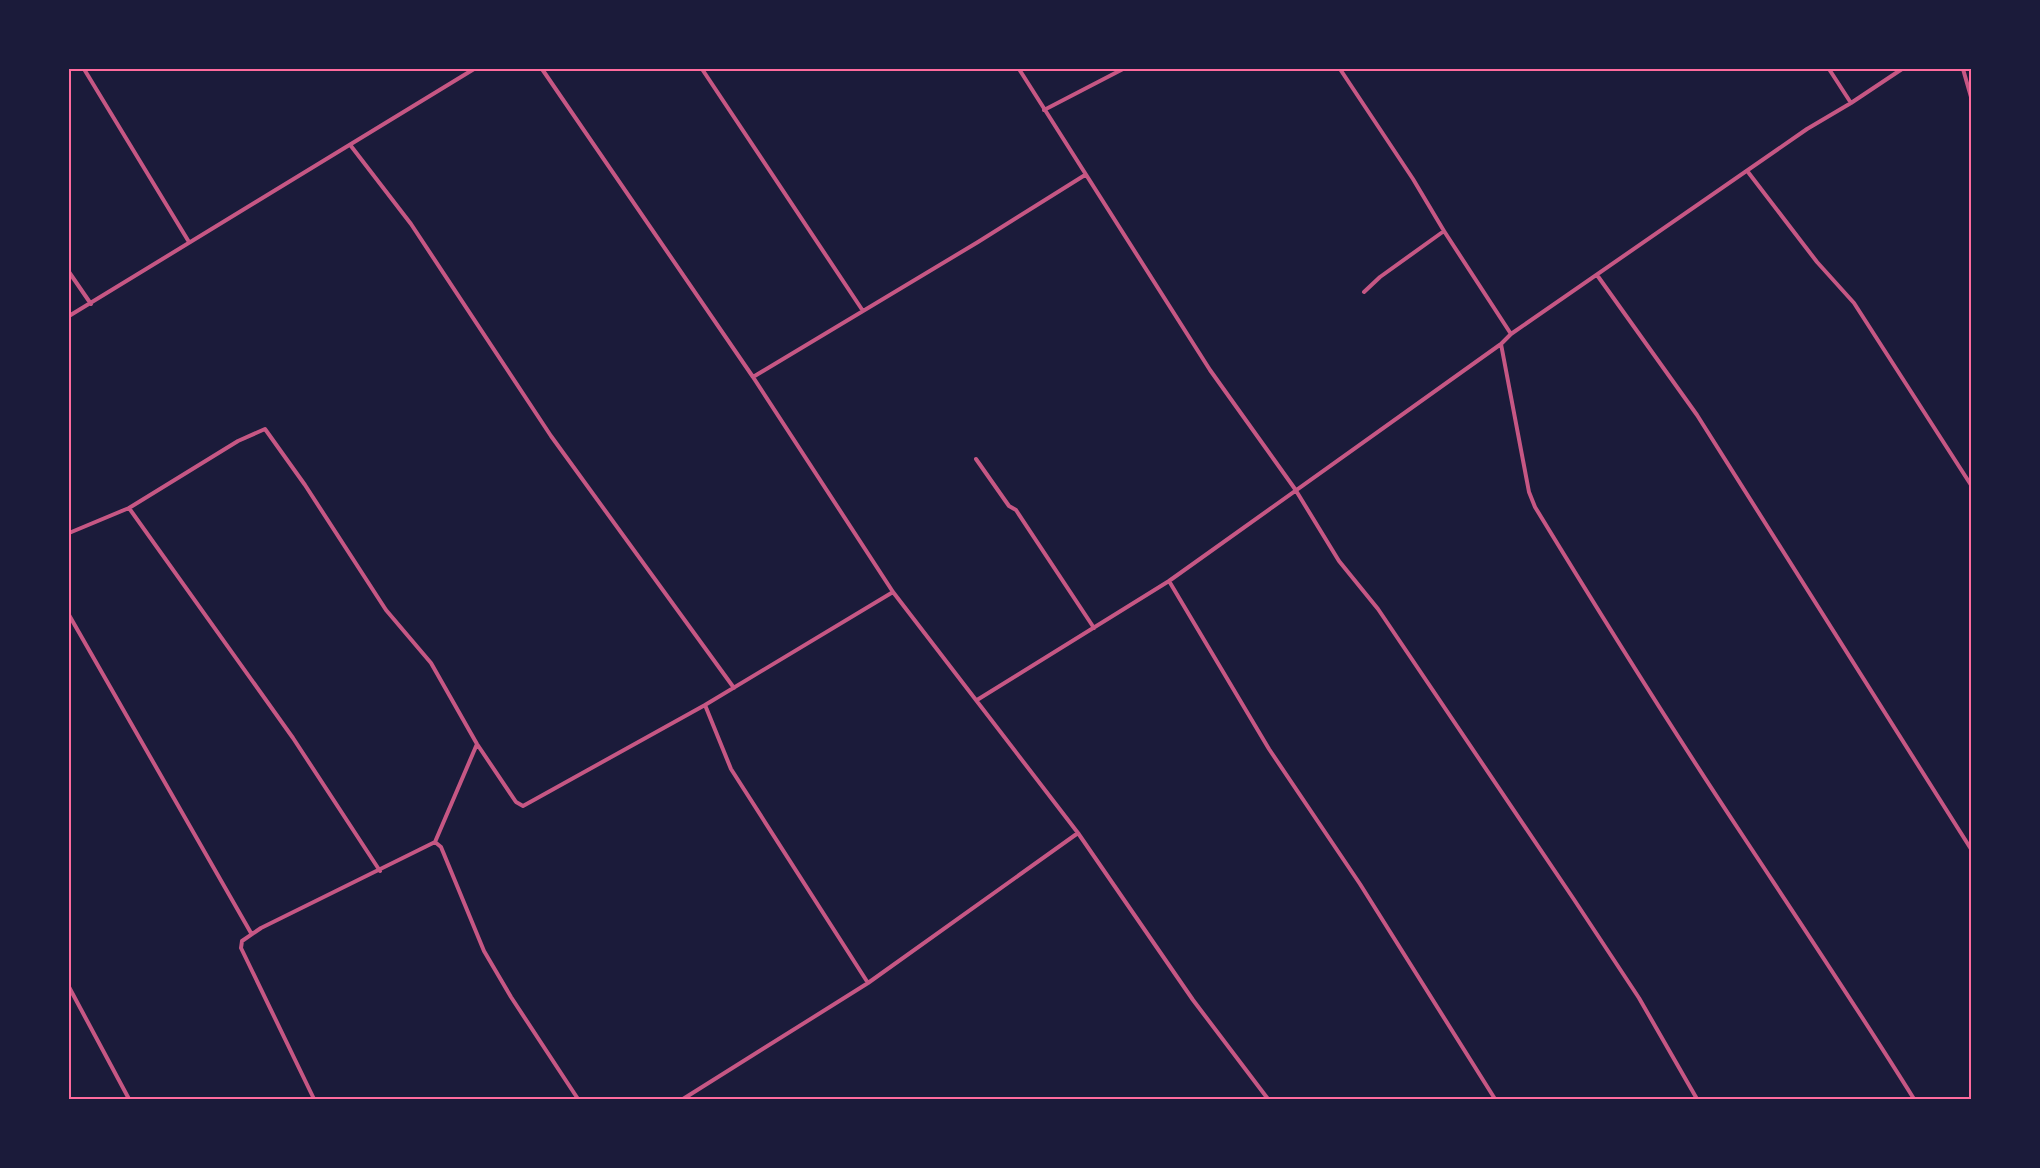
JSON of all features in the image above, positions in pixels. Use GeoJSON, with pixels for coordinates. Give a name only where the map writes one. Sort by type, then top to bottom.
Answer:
{"type":"FeatureCollection","features":[{"type":"Feature","properties":{"kind":"street"},"geometry":{"type":"LineString","coordinates":[[84,69],[189,242]]}},
{"type":"Feature","properties":{"kind":"street"},"geometry":{"type":"LineString","coordinates":[[69,316],[474,69]]}},
{"type":"Feature","properties":{"kind":"street"},"geometry":{"type":"LineString","coordinates":[[542,69],[753,377],[893,592],[1078,833],[1193,1000],[1268,1099]]}},
{"type":"Feature","properties":{"kind":"street"},"geometry":{"type":"LineString","coordinates":[[702,69],[863,311]]}},
{"type":"Feature","properties":{"kind":"street"},"geometry":{"type":"LineString","coordinates":[[1019,69],[1210,370],[1295,489],[1339,561],[1378,609],[1639,998],[1697,1099]]}},
{"type":"Feature","properties":{"kind":"street"},"geometry":{"type":"LineString","coordinates":[[1044,110],[1123,69]]}},
{"type":"Feature","properties":{"kind":"street"},"geometry":{"type":"LineString","coordinates":[[1340,69],[1511,334]]}},
{"type":"Feature","properties":{"kind":"street"},"geometry":{"type":"LineString","coordinates":[[1828,69],[1851,103]]}},
{"type":"Feature","properties":{"kind":"street"},"geometry":{"type":"LineString","coordinates":[[977,700],[1169,581],[1501,344],[1511,334],[1807,129],[1902,69]]}},
{"type":"Feature","properties":{"kind":"street"},"geometry":{"type":"LineString","coordinates":[[1963,69],[1971,97]]}},
{"type":"Feature","properties":{"kind":"street"},"geometry":{"type":"LineString","coordinates":[[351,146],[411,224],[551,436],[734,688]]}},
{"type":"Feature","properties":{"kind":"street"},"geometry":{"type":"LineString","coordinates":[[1748,172],[1817,262],[1854,303],[1971,485]]}},
{"type":"Feature","properties":{"kind":"street"},"geometry":{"type":"LineString","coordinates":[[753,377],[1085,175]]}},
{"type":"Feature","properties":{"kind":"street"},"geometry":{"type":"LineString","coordinates":[[1364,292],[1380,277],[1443,231]]}},
{"type":"Feature","properties":{"kind":"street"},"geometry":{"type":"LineString","coordinates":[[69,272],[91,304]]}},
{"type":"Feature","properties":{"kind":"street"},"geometry":{"type":"LineString","coordinates":[[1597,275],[1697,415],[1971,849]]}},
{"type":"Feature","properties":{"kind":"street"},"geometry":{"type":"LineString","coordinates":[[1501,344],[1529,492],[1535,507],[1612,633],[1740,832],[1842,984],[1914,1099]]}},
{"type":"Feature","properties":{"kind":"street"},"geometry":{"type":"LineString","coordinates":[[69,533],[129,508],[238,441],[265,429],[305,485],[386,610],[430,663],[477,744],[516,802],[523,806],[705,705],[893,592]]}},
{"type":"Feature","properties":{"kind":"street"},"geometry":{"type":"LineString","coordinates":[[976,459],[1009,506],[1016,510],[1094,628]]}},
{"type":"Feature","properties":{"kind":"street"},"geometry":{"type":"LineString","coordinates":[[129,508],[293,738],[380,871]]}},
{"type":"Feature","properties":{"kind":"street"},"geometry":{"type":"LineString","coordinates":[[1169,581],[1269,749],[1360,884],[1495,1099]]}},
{"type":"Feature","properties":{"kind":"street"},"geometry":{"type":"LineString","coordinates":[[69,615],[251,933]]}},
{"type":"Feature","properties":{"kind":"street"},"geometry":{"type":"LineString","coordinates":[[705,705],[731,769],[868,983]]}},
{"type":"Feature","properties":{"kind":"street"},"geometry":{"type":"LineString","coordinates":[[314,1099],[241,948],[242,941],[251,933],[435,842],[477,744]]}},
{"type":"Feature","properties":{"kind":"street"},"geometry":{"type":"LineString","coordinates":[[683,1099],[868,983],[1078,833]]}},
{"type":"Feature","properties":{"kind":"street"},"geometry":{"type":"LineString","coordinates":[[435,842],[441,847],[484,951],[511,997],[578,1099]]}},
{"type":"Feature","properties":{"kind":"street"},"geometry":{"type":"LineString","coordinates":[[69,987],[129,1099]]}}]}
